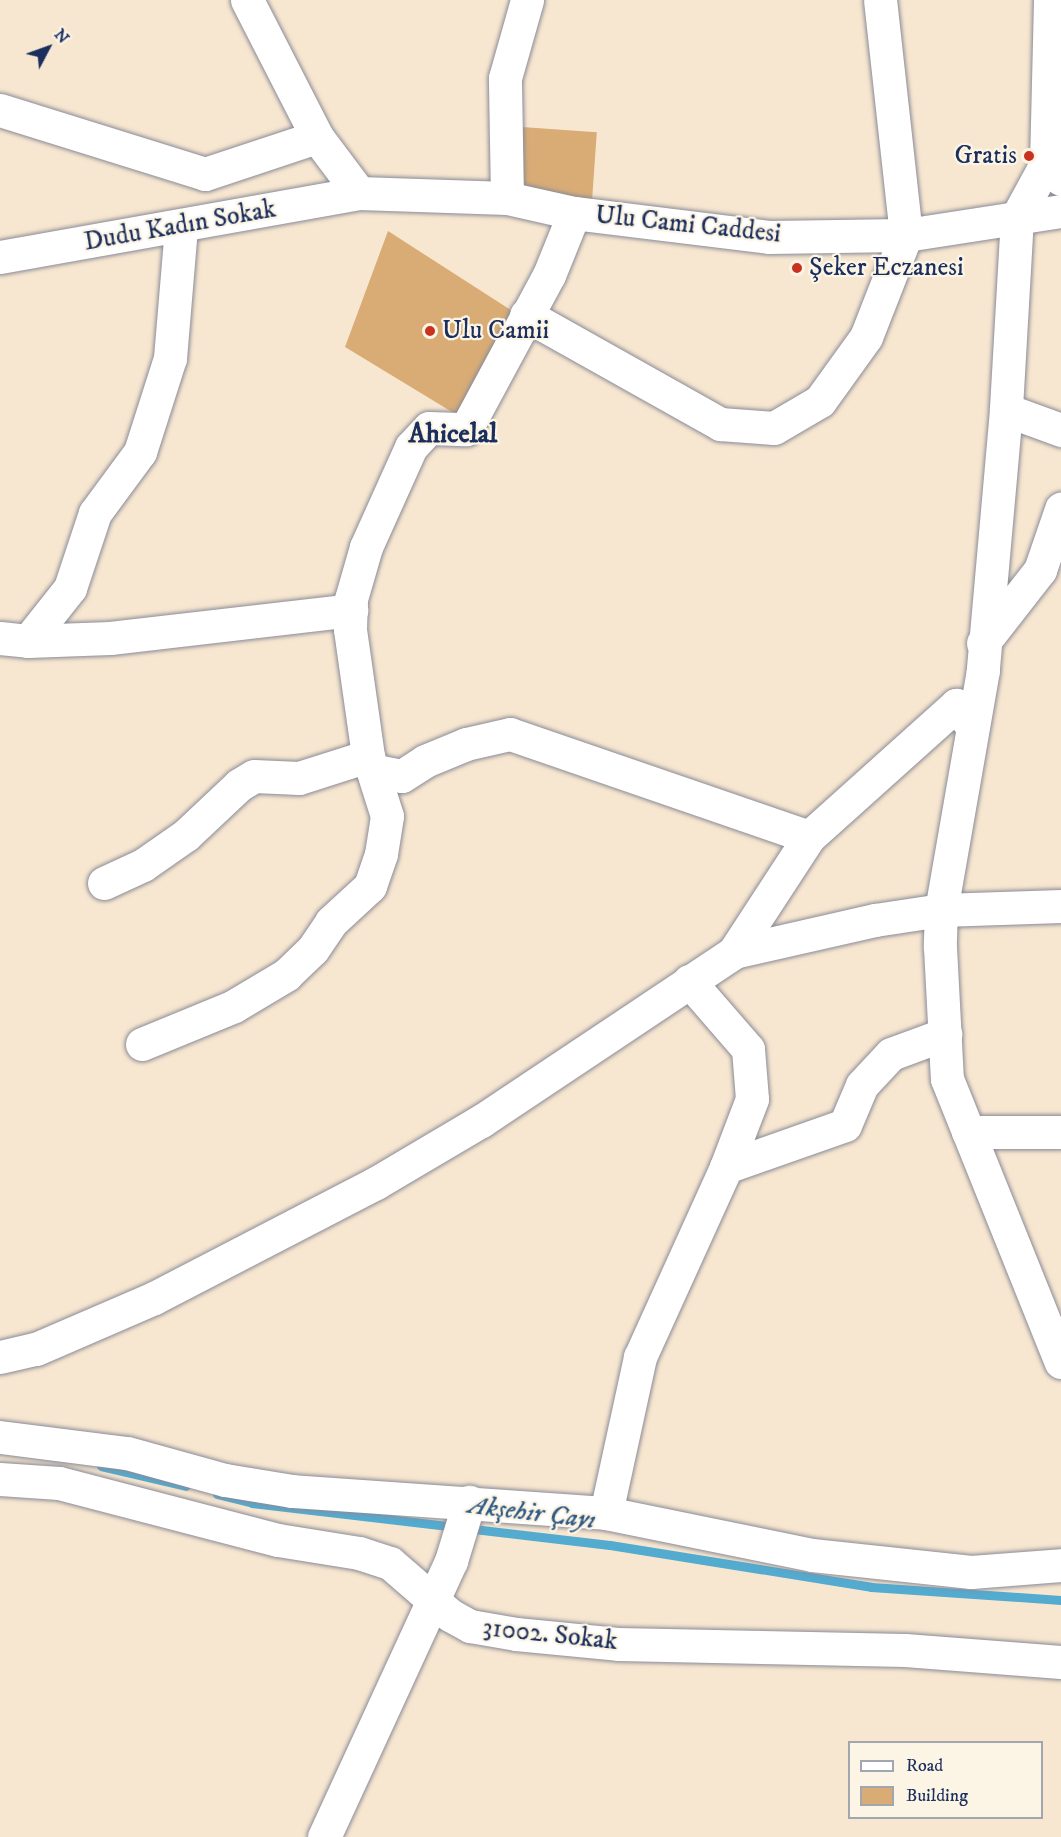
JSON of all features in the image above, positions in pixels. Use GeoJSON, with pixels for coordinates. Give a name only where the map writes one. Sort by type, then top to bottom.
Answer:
{"type":"FeatureCollection","features":[{"type":"Feature","properties":{"kind":"street"},"geometry":{"type":"LineString","coordinates":[[247,0],[317,137],[359,193]]}},
{"type":"Feature","properties":{"kind":"street"},"geometry":{"type":"LineString","coordinates":[[507,198],[506,78],[527,0]]}},
{"type":"Feature","properties":{"kind":"street"},"geometry":{"type":"LineString","coordinates":[[526,315],[720,424],[774,428],[820,401],[866,337],[906,235],[880,0]]}},
{"type":"Feature","properties":{"kind":"street"},"geometry":{"type":"LineString","coordinates":[[1050,0],[1054,171],[1017,217],[1006,410],[982,670],[941,910],[947,1079],[1061,1362]]}},
{"type":"Feature","properties":{"kind":"street"},"geometry":{"type":"LineString","coordinates":[[0,110],[205,174],[317,137]]}},
{"type":"Feature","properties":{"kind":"street","name":"Ulu Cami Caddesi"},"geometry":{"type":"LineString","coordinates":[[359,193],[507,198],[574,213],[769,237],[906,235],[1061,211]]}},
{"type":"Feature","properties":{"kind":"street","name":"Dudu Kadın Sokak"},"geometry":{"type":"LineString","coordinates":[[0,257],[181,228],[359,193]]}},
{"type":"Feature","properties":{"kind":"street"},"geometry":{"type":"LineString","coordinates":[[142,1044],[234,1006],[286,975],[313,949],[331,922],[370,886],[381,854],[387,816],[372,763],[351,610],[366,547],[411,447],[429,428],[466,429],[549,275],[574,213]]}},
{"type":"Feature","properties":{"kind":"street"},"geometry":{"type":"LineString","coordinates":[[14,640],[70,588],[95,513],[140,452],[170,358],[181,228]]}},
{"type":"Feature","properties":{"kind":"street"},"geometry":{"type":"LineString","coordinates":[[1006,410],[1061,430]]}},
{"type":"Feature","properties":{"kind":"street"},"geometry":{"type":"LineString","coordinates":[[983,643],[1040,570],[1061,509]]}},
{"type":"Feature","properties":{"kind":"street"},"geometry":{"type":"LineString","coordinates":[[14,640],[110,638],[351,610]]}},
{"type":"Feature","properties":{"kind":"street"},"geometry":{"type":"LineString","coordinates":[[734,952],[809,837],[956,705],[971,725]]}},
{"type":"Feature","properties":{"kind":"street"},"geometry":{"type":"LineString","coordinates":[[104,883],[143,865],[186,835],[239,785],[255,776],[299,778],[372,763],[402,776],[425,761],[466,744],[510,734],[809,837]]}},
{"type":"Feature","properties":{"kind":"street"},"geometry":{"type":"LineString","coordinates":[[0,1357],[36,1349],[154,1298],[376,1183],[481,1121],[734,952],[941,910],[1061,906]]}},
{"type":"Feature","properties":{"kind":"street"},"geometry":{"type":"LineString","coordinates":[[606,1513],[640,1357],[726,1167],[752,1099],[748,1049],[689,981]]}},
{"type":"Feature","properties":{"kind":"street"},"geometry":{"type":"LineString","coordinates":[[726,1167],[845,1125],[862,1084],[891,1054],[945,1034]]}},
{"type":"Feature","properties":{"kind":"street"},"geometry":{"type":"LineString","coordinates":[[968,1132],[1061,1132]]}},
{"type":"Feature","properties":{"kind":"street"},"geometry":{"type":"LineString","coordinates":[[0,1437],[127,1453],[225,1479],[292,1491],[606,1513],[812,1555],[971,1572],[1061,1565]]}},
{"type":"Feature","properties":{"kind":"street","name":"31002. Sokak"},"geometry":{"type":"LineString","coordinates":[[0,1479],[68,1485],[257,1535],[359,1552],[390,1563],[433,1600],[470,1626],[558,1640],[845,1647],[1061,1662]]}},
{"type":"Feature","properties":{"kind":"street"},"geometry":{"type":"LineString","coordinates":[[324,1837],[452,1561],[469,1502]]}},
{"type":"Feature","properties":{"kind":"building"},"geometry":{"type":"Polygon","coordinates":[[[522,127],[597,132],[592,202],[517,197],[522,127]]]}},
{"type":"Feature","properties":{"kind":"building","name":"Ulu Camii"},"geometry":{"type":"Polygon","coordinates":[[[388,231],[520,316],[457,415],[345,347],[388,231]]]}},
{"type":"Feature","properties":{"kind":"waterway","name":"Akşehir Çayı"},"geometry":{"type":"LineString","coordinates":[[101,1466],[186,1486]]}},
{"type":"Feature","properties":{"kind":"waterway","name":"Akşehir Çayı"},"geometry":{"type":"LineString","coordinates":[[217,1494],[252,1503],[610,1545],[871,1587],[1061,1600]]}},
{"type":"Feature","properties":{"kind":"place","name":"Gratis"},"geometry":{"type":"Point","coordinates":[1029,156]}},
{"type":"Feature","properties":{"kind":"place","name":"Şeker Eczanesi"},"geometry":{"type":"Point","coordinates":[797,268]}},
{"type":"Feature","properties":{"kind":"place","name":"Ulu Camii"},"geometry":{"type":"Point","coordinates":[430,331]}},
{"type":"Feature","properties":{"kind":"district","name":"Ahicelal"},"geometry":{"type":"Point","coordinates":[453,435]}}]}
